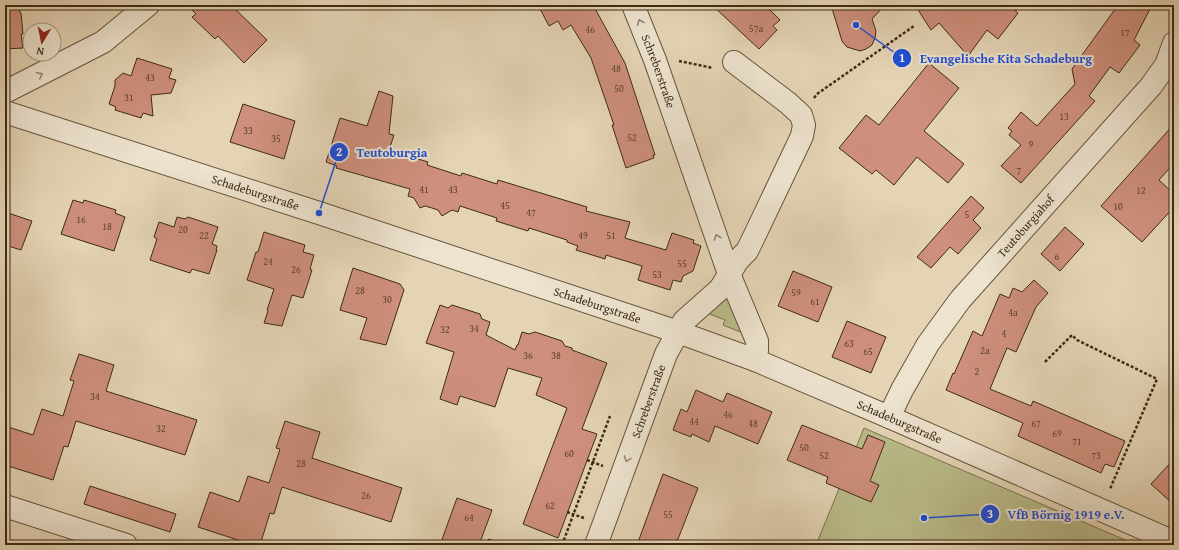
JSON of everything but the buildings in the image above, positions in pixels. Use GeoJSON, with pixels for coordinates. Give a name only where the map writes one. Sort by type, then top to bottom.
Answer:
{"type":"FeatureCollection","features":[{"type":"Feature","properties":{"kind":"street"},"geometry":{"type":"LineString","coordinates":[[5,92],[102,42],[148,5]]}},
{"type":"Feature","properties":{"kind":"street","name":"Schreberstraße"},"geometry":{"type":"LineString","coordinates":[[633,5],[655,60],[729,274],[756,341],[757,350],[755,360]]}},
{"type":"Feature","properties":{"kind":"street","name":"Teutoburgiahof"},"geometry":{"type":"LineString","coordinates":[[889,417],[902,390],[928,344],[960,300],[1151,86],[1166,65],[1174,43]]}},
{"type":"Feature","properties":{"kind":"street"},"geometry":{"type":"LineString","coordinates":[[729,274],[752,241],[802,136],[804,124],[801,115],[788,103],[734,62]]}},
{"type":"Feature","properties":{"kind":"street","name":"Schadeburgstraße"},"geometry":{"type":"LineString","coordinates":[[5,112],[319,213],[678,332],[755,360],[1174,542]]}},
{"type":"Feature","properties":{"kind":"street","name":"Schreberstraße"},"geometry":{"type":"LineString","coordinates":[[596,545],[666,354],[684,321],[720,289],[729,274]]}},
{"type":"Feature","properties":{"kind":"street"},"geometry":{"type":"LineString","coordinates":[[5,506],[126,545]]}},
{"type":"Feature","properties":{"kind":"path"},"geometry":{"type":"LineString","coordinates":[[801,115],[817,94],[914,26]]}},
{"type":"Feature","properties":{"kind":"path"},"geometry":{"type":"LineString","coordinates":[[655,60],[667,58],[726,70],[734,62]]}},
{"type":"Feature","properties":{"kind":"path"},"geometry":{"type":"LineString","coordinates":[[1045,362],[1072,335],[1077,340],[1157,379],[1101,510]]}},
{"type":"Feature","properties":{"kind":"path"},"geometry":{"type":"LineString","coordinates":[[562,545],[610,416]]}},
{"type":"Feature","properties":{"kind":"path"},"geometry":{"type":"LineString","coordinates":[[487,545],[489,540],[501,545]]}},
{"type":"Feature","properties":{"kind":"green space"},"geometry":{"type":"Polygon","coordinates":[[[723,298],[728,298],[748,335],[723,325],[725,320],[707,313],[723,298]]]}},
{"type":"Feature","properties":{"kind":"green space"},"geometry":{"type":"Polygon","coordinates":[[[864,428],[1137,545],[816,545],[864,428]]]}},
{"type":"Feature","properties":{"kind":"place","name":"Evangelische Kita Schadeburg"},"geometry":{"type":"Point","coordinates":[856,25]}},
{"type":"Feature","properties":{"kind":"place","name":"Teutoburgia"},"geometry":{"type":"Point","coordinates":[319,213]}},
{"type":"Feature","properties":{"kind":"place","name":"VfB Börnig 1919 e.V."},"geometry":{"type":"Point","coordinates":[924,518]}}]}
